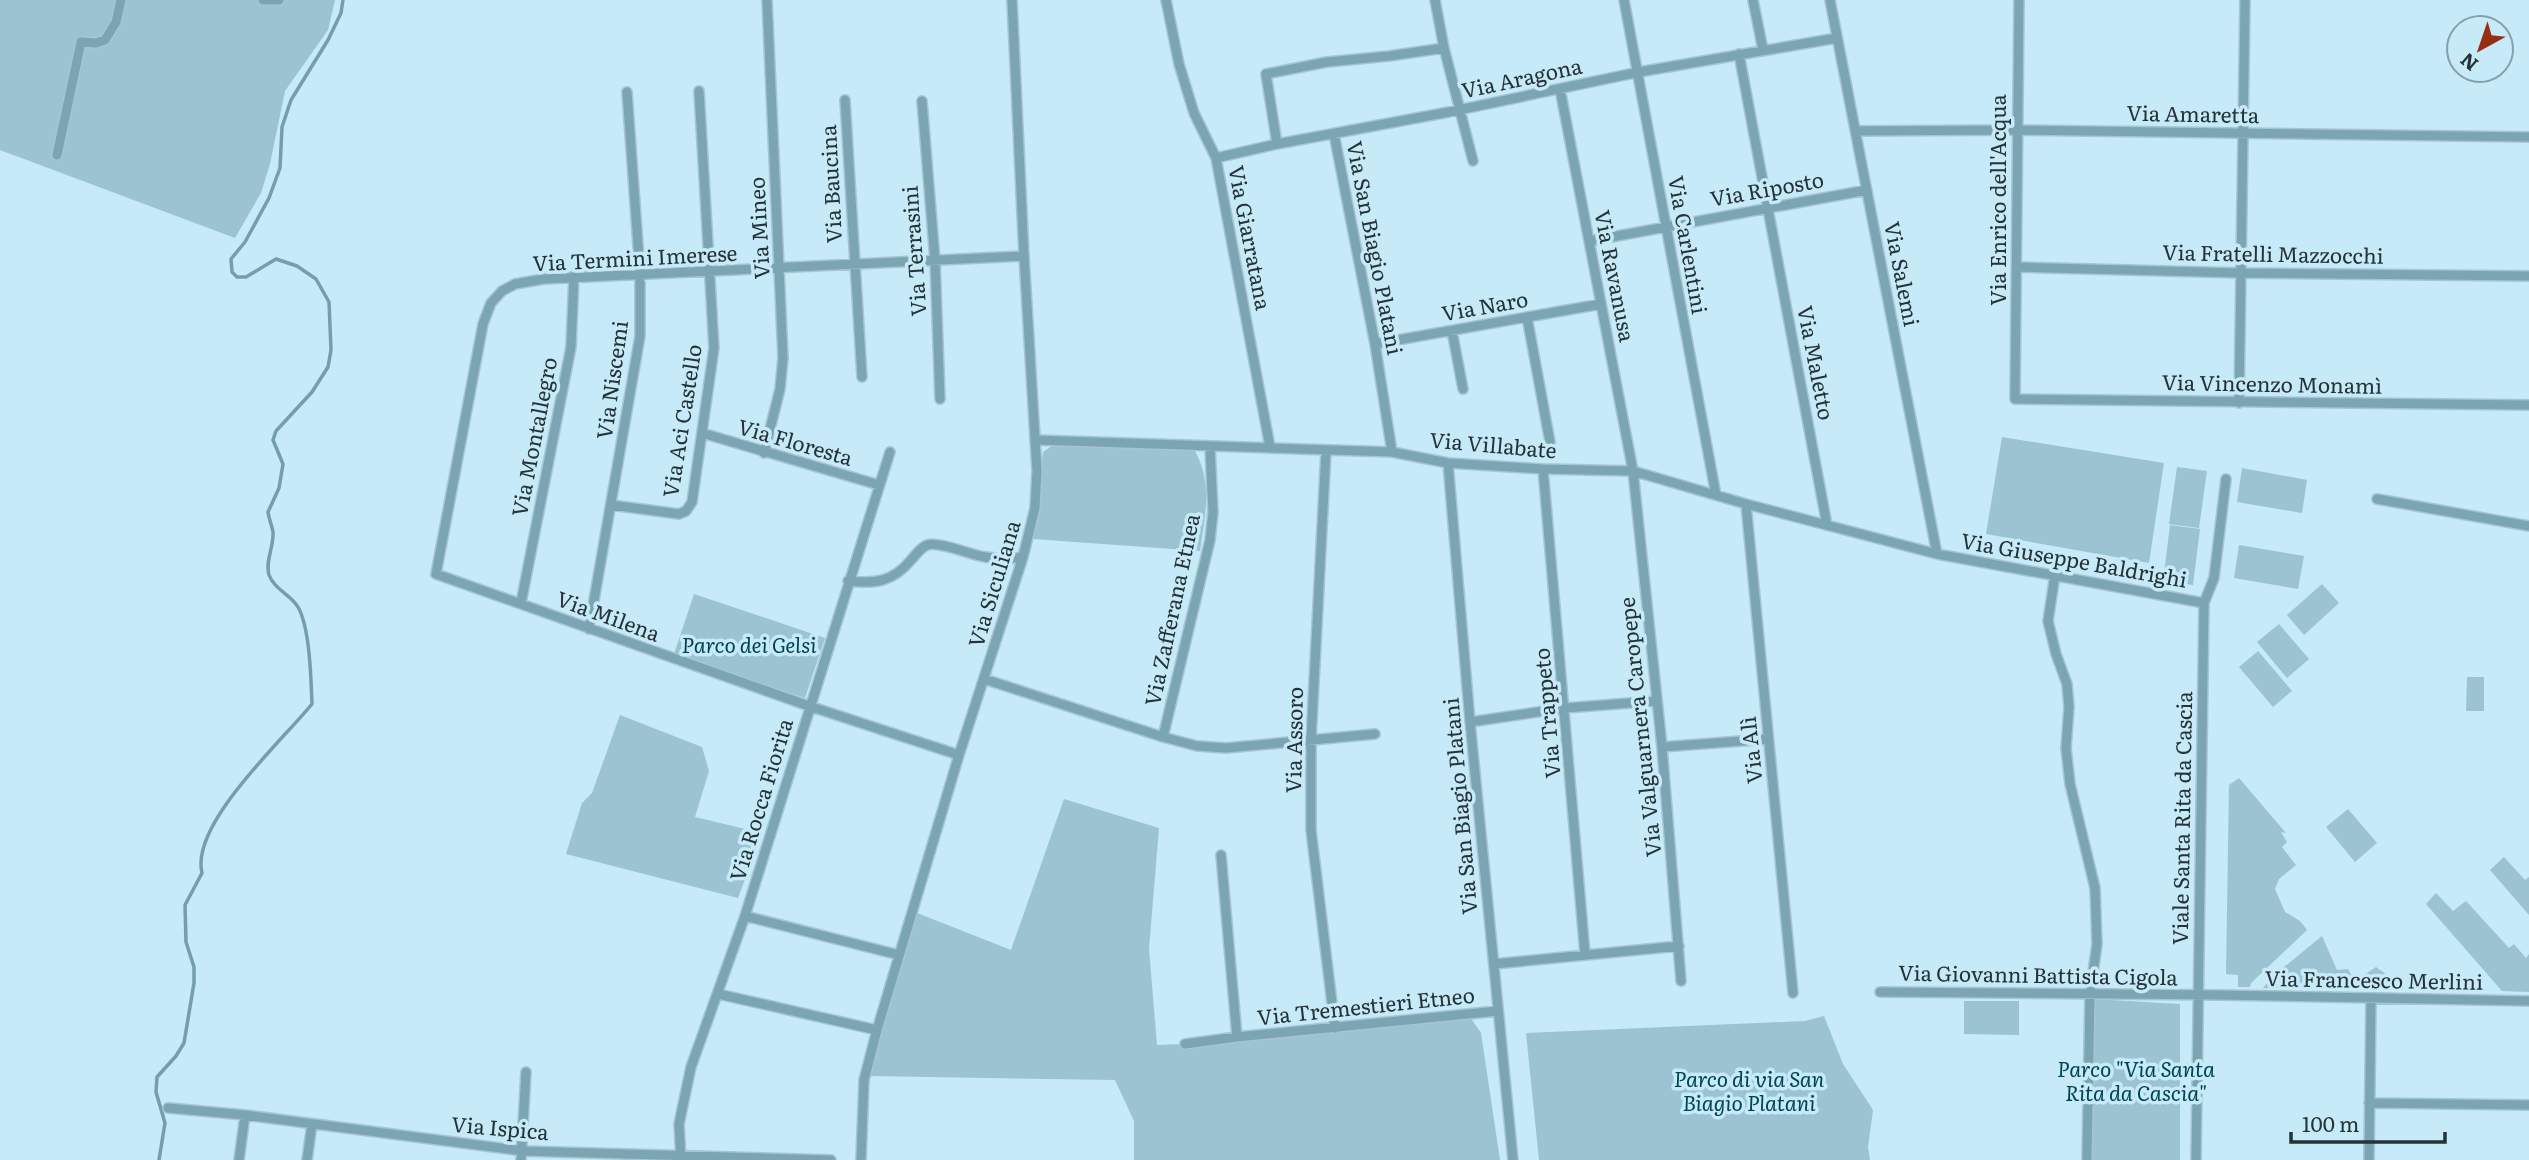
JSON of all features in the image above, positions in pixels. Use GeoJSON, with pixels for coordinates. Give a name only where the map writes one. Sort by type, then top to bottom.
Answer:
{"type":"FeatureCollection","features":[{"type":"Feature","properties":{"kind":"street"},"geometry":{"type":"LineString","coordinates":[[57,155],[81,43],[106,40],[121,0]]}},
{"type":"Feature","properties":{"kind":"street"},"geometry":{"type":"LineString","coordinates":[[263,0],[279,0]]}},
{"type":"Feature","properties":{"kind":"street","name":"Via Mineo"},"geometry":{"type":"LineString","coordinates":[[764,453],[782,374],[780,269],[767,0]]}},
{"type":"Feature","properties":{"kind":"street","name":"Via Siculiana"},"geometry":{"type":"LineString","coordinates":[[861,1160],[864,1080],[877,1030],[959,755],[1023,557],[1036,495],[1012,0]]}},
{"type":"Feature","properties":{"kind":"street","name":"Via Giarratana"},"geometry":{"type":"LineString","coordinates":[[1166,0],[1179,64],[1194,113],[1216,158],[1270,447]]}},
{"type":"Feature","properties":{"kind":"street"},"geometry":{"type":"LineString","coordinates":[[1435,0],[1444,48],[1474,161]]}},
{"type":"Feature","properties":{"kind":"street","name":"Via Carlentini"},"geometry":{"type":"LineString","coordinates":[[1624,0],[1716,495]]}},
{"type":"Feature","properties":{"kind":"street"},"geometry":{"type":"LineString","coordinates":[[1753,0],[1763,50]]}},
{"type":"Feature","properties":{"kind":"street","name":"Via Salemi"},"geometry":{"type":"LineString","coordinates":[[1830,0],[1937,554]]}},
{"type":"Feature","properties":{"kind":"street","name":"Via Enrico dell'Acqua"},"geometry":{"type":"LineString","coordinates":[[2015,399],[2019,0]]}},
{"type":"Feature","properties":{"kind":"street"},"geometry":{"type":"LineString","coordinates":[[2239,402],[2245,0]]}},
{"type":"Feature","properties":{"kind":"street","name":"Via Aragona"},"geometry":{"type":"LineString","coordinates":[[1216,158],[1639,72],[1837,38]]}},
{"type":"Feature","properties":{"kind":"street"},"geometry":{"type":"LineString","coordinates":[[1277,144],[1266,74],[1327,62],[1389,57],[1444,48]]}},
{"type":"Feature","properties":{"kind":"street","name":"Via Maletto"},"geometry":{"type":"LineString","coordinates":[[1739,54],[1827,525]]}},
{"type":"Feature","properties":{"kind":"street","name":"Via Ravanusa"},"geometry":{"type":"LineString","coordinates":[[1560,89],[1633,471]]}},
{"type":"Feature","properties":{"kind":"street","name":"Via Aci Castello"},"geometry":{"type":"LineString","coordinates":[[611,505],[676,514],[687,511],[692,502],[714,348],[699,91]]}},
{"type":"Feature","properties":{"kind":"street","name":"Via Niscemi"},"geometry":{"type":"LineString","coordinates":[[589,629],[640,335],[640,273],[627,92]]}},
{"type":"Feature","properties":{"kind":"street","name":"Via Baucina"},"geometry":{"type":"LineString","coordinates":[[845,100],[862,377]]}},
{"type":"Feature","properties":{"kind":"street","name":"Via Terrasini"},"geometry":{"type":"LineString","coordinates":[[922,101],[934,260],[940,399]]}},
{"type":"Feature","properties":{"kind":"street","name":"Via Amaretta"},"geometry":{"type":"LineString","coordinates":[[1856,131],[2017,130],[2529,137]]}},
{"type":"Feature","properties":{"kind":"street","name":"Via San Biagio Platani"},"geometry":{"type":"LineString","coordinates":[[1334,134],[1375,344],[1392,453]]}},
{"type":"Feature","properties":{"kind":"street","name":"Via Riposto"},"geometry":{"type":"LineString","coordinates":[[1590,241],[1867,190]]}},
{"type":"Feature","properties":{"kind":"street","name":"Via Termini Imerese"},"geometry":{"type":"LineString","coordinates":[[436,574],[483,324],[496,297],[509,286],[574,276],[780,269],[1024,256]]}},
{"type":"Feature","properties":{"kind":"street","name":"Via Fratelli Mazzocchi"},"geometry":{"type":"LineString","coordinates":[[2017,267],[2529,276]]}},
{"type":"Feature","properties":{"kind":"street","name":"Via Montallegro"},"geometry":{"type":"LineString","coordinates":[[521,603],[571,347],[574,276]]}},
{"type":"Feature","properties":{"kind":"street","name":"Via Naro"},"geometry":{"type":"LineString","coordinates":[[1375,344],[1601,304]]}},
{"type":"Feature","properties":{"kind":"street"},"geometry":{"type":"LineString","coordinates":[[1527,317],[1550,442]]}},
{"type":"Feature","properties":{"kind":"street"},"geometry":{"type":"LineString","coordinates":[[1452,331],[1463,389]]}},
{"type":"Feature","properties":{"kind":"street","name":"Via Vincenzo Monamì"},"geometry":{"type":"LineString","coordinates":[[2015,399],[2529,405]]}},
{"type":"Feature","properties":{"kind":"street","name":"Via Floresta"},"geometry":{"type":"LineString","coordinates":[[702,433],[879,485]]}},
{"type":"Feature","properties":{"kind":"street","name":"Via Villabate"},"geometry":{"type":"LineString","coordinates":[[1035,440],[1392,453],[1448,463],[1633,471],[1746,505],[1937,554]]}},
{"type":"Feature","properties":{"kind":"street","name":"Via Zafferana Etnea"},"geometry":{"type":"LineString","coordinates":[[1164,737],[1210,540],[1213,512],[1210,447]]}},
{"type":"Feature","properties":{"kind":"street","name":"Via Assoro"},"geometry":{"type":"LineString","coordinates":[[1326,451],[1311,740],[1311,830],[1335,1028]]}},
{"type":"Feature","properties":{"kind":"street","name":"Via Rocca Fiorita"},"geometry":{"type":"LineString","coordinates":[[681,1158],[678,1132],[689,1074],[744,916],[890,452]]}},
{"type":"Feature","properties":{"kind":"street","name":"Via San Biagio Platani"},"geometry":{"type":"LineString","coordinates":[[1448,463],[1470,722],[1513,1160]]}},
{"type":"Feature","properties":{"kind":"street","name":"Via Trappeto"},"geometry":{"type":"LineString","coordinates":[[1543,469],[1586,954]]}},
{"type":"Feature","properties":{"kind":"street","name":"Via Valguarnera Caropepe"},"geometry":{"type":"LineString","coordinates":[[1633,471],[1662,747],[1681,981]]}},
{"type":"Feature","properties":{"kind":"street","name":"Viale Santa Rita da Cascia"},"geometry":{"type":"LineString","coordinates":[[2196,1160],[2204,603],[2214,578],[2226,480]]}},
{"type":"Feature","properties":{"kind":"street"},"geometry":{"type":"LineString","coordinates":[[2377,499],[2529,526]]}},
{"type":"Feature","properties":{"kind":"street","name":"Via Alì"},"geometry":{"type":"LineString","coordinates":[[1746,505],[1793,993]]}},
{"type":"Feature","properties":{"kind":"street"},"geometry":{"type":"LineString","coordinates":[[848,581],[875,583],[888,580],[896,576],[928,545],[941,545],[987,558],[1023,557]]}},
{"type":"Feature","properties":{"kind":"street","name":"Via Giuseppe Baldrighi"},"geometry":{"type":"LineString","coordinates":[[1937,554],[2204,603]]}},
{"type":"Feature","properties":{"kind":"street","name":"Via Milena"},"geometry":{"type":"LineString","coordinates":[[436,574],[809,706],[959,755]]}},
{"type":"Feature","properties":{"kind":"street"},"geometry":{"type":"LineString","coordinates":[[2055,575],[2048,621],[2067,684],[2069,707],[2066,748],[2070,784],[2095,888],[2097,944],[2090,994],[2087,1160]]}},
{"type":"Feature","properties":{"kind":"street"},"geometry":{"type":"LineString","coordinates":[[984,679],[1197,746],[1226,748],[1375,734]]}},
{"type":"Feature","properties":{"kind":"street"},"geometry":{"type":"LineString","coordinates":[[1470,722],[1565,708],[1656,701]]}},
{"type":"Feature","properties":{"kind":"street"},"geometry":{"type":"LineString","coordinates":[[1662,747],[1768,738]]}},
{"type":"Feature","properties":{"kind":"street","name":"Via Tremestieri Etneo"},"geometry":{"type":"LineString","coordinates":[[1222,855],[1237,1037]]}},
{"type":"Feature","properties":{"kind":"street"},"geometry":{"type":"LineString","coordinates":[[744,916],[899,955]]}},
{"type":"Feature","properties":{"kind":"street"},"geometry":{"type":"LineString","coordinates":[[1494,964],[1679,946]]}},
{"type":"Feature","properties":{"kind":"street","name":"Via Giovanni Battista Cigola"},"geometry":{"type":"LineString","coordinates":[[1880,992],[2218,995]]}},
{"type":"Feature","properties":{"kind":"street"},"geometry":{"type":"LineString","coordinates":[[718,994],[877,1030]]}},
{"type":"Feature","properties":{"kind":"street","name":"Via Francesco Merlini"},"geometry":{"type":"LineString","coordinates":[[2218,995],[2529,1001]]}},
{"type":"Feature","properties":{"kind":"street"},"geometry":{"type":"LineString","coordinates":[[2369,1160],[2371,999]]}},
{"type":"Feature","properties":{"kind":"street","name":"Via Tremestieri Etneo"},"geometry":{"type":"LineString","coordinates":[[1185,1044],[1498,1011]]}},
{"type":"Feature","properties":{"kind":"street"},"geometry":{"type":"LineString","coordinates":[[522,1156],[526,1072]]}},
{"type":"Feature","properties":{"kind":"street"},"geometry":{"type":"LineString","coordinates":[[2369,1103],[2529,1105]]}},
{"type":"Feature","properties":{"kind":"street","name":"Via Ispica"},"geometry":{"type":"LineString","coordinates":[[167,1108],[312,1124],[522,1156],[831,1160]]}},
{"type":"Feature","properties":{"kind":"street"},"geometry":{"type":"LineString","coordinates":[[239,1160],[245,1115]]}},
{"type":"Feature","properties":{"kind":"street"},"geometry":{"type":"LineString","coordinates":[[307,1160],[312,1124]]}},
{"type":"Feature","properties":{"kind":"street","name":"Via San Biagio Platani"},"geometry":{"type":"LineString","coordinates":[[1512,1146],[1520,1160]]}},
{"type":"Feature","properties":{"kind":"green space"},"geometry":{"type":"Polygon","coordinates":[[[0,0],[335,0],[328,30],[285,91],[270,164],[261,193],[235,238],[0,150],[0,0]]]}},
{"type":"Feature","properties":{"kind":"green space"},"geometry":{"type":"Polygon","coordinates":[[[2002,437],[2164,463],[2149,563],[1986,534],[2002,437]]]}},
{"type":"Feature","properties":{"kind":"green space"},"geometry":{"type":"Polygon","coordinates":[[[1056,443],[1195,451],[1201,463],[1206,488],[1200,551],[1033,539],[1043,452],[1056,443]]]}},
{"type":"Feature","properties":{"kind":"green space"},"geometry":{"type":"Polygon","coordinates":[[[2177,467],[2207,471],[2199,528],[2169,524],[2177,467]]]}},
{"type":"Feature","properties":{"kind":"green space"},"geometry":{"type":"Polygon","coordinates":[[[2242,468],[2307,480],[2302,513],[2237,502],[2242,468]]]}},
{"type":"Feature","properties":{"kind":"green space"},"geometry":{"type":"Polygon","coordinates":[[[2170,525],[2200,529],[2193,585],[2163,582],[2170,525]]]}},
{"type":"Feature","properties":{"kind":"green space"},"geometry":{"type":"Polygon","coordinates":[[[2239,545],[2304,556],[2298,589],[2234,578],[2239,545]]]}},
{"type":"Feature","properties":{"kind":"green space"},"geometry":{"type":"Polygon","coordinates":[[[2322,584],[2339,603],[2304,635],[2287,615],[2322,584]]]}},
{"type":"Feature","properties":{"kind":"green space","name":"Parco dei Gelsi"},"geometry":{"type":"Polygon","coordinates":[[[694,594],[825,638],[805,698],[674,654],[694,594]]]}},
{"type":"Feature","properties":{"kind":"green space"},"geometry":{"type":"Polygon","coordinates":[[[2279,624],[2309,659],[2287,678],[2257,642],[2279,624]]]}},
{"type":"Feature","properties":{"kind":"green space"},"geometry":{"type":"Polygon","coordinates":[[[2258,651],[2292,691],[2273,707],[2239,667],[2258,651]]]}},
{"type":"Feature","properties":{"kind":"green space"},"geometry":{"type":"Polygon","coordinates":[[[2467,677],[2484,677],[2484,711],[2466,711],[2467,677]]]}},
{"type":"Feature","properties":{"kind":"green space"},"geometry":{"type":"Polygon","coordinates":[[[620,715],[702,747],[709,771],[695,817],[762,833],[738,898],[566,854],[582,803],[592,793],[620,715]]]}},
{"type":"Feature","properties":{"kind":"green space"},"geometry":{"type":"Polygon","coordinates":[[[2239,778],[2286,833],[2281,832],[2287,842],[2282,847],[2296,865],[2279,879],[2275,889],[2285,912],[2300,921],[2307,930],[2251,983],[2250,987],[2238,987],[2238,975],[2226,974],[2229,785],[2239,778]]]}},
{"type":"Feature","properties":{"kind":"green space"},"geometry":{"type":"Polygon","coordinates":[[[1064,799],[1159,828],[1149,949],[1157,1045],[1468,1014],[1481,1033],[1500,1160],[1134,1160],[1134,1121],[1115,1080],[869,1076],[912,911],[1011,950],[1064,799]]]}},
{"type":"Feature","properties":{"kind":"green space"},"geometry":{"type":"Polygon","coordinates":[[[2348,809],[2377,843],[2355,862],[2326,827],[2348,809]]]}},
{"type":"Feature","properties":{"kind":"green space"},"geometry":{"type":"Polygon","coordinates":[[[2504,857],[2525,880],[2529,877],[2529,915],[2490,870],[2504,857]]]}},
{"type":"Feature","properties":{"kind":"green space"},"geometry":{"type":"Polygon","coordinates":[[[2436,893],[2453,911],[2466,901],[2509,948],[2514,944],[2526,958],[2529,954],[2529,992],[2502,991],[2426,904],[2436,893]]]}},
{"type":"Feature","properties":{"kind":"green space"},"geometry":{"type":"Polygon","coordinates":[[[2322,936],[2337,970],[2348,969],[2355,981],[2376,967],[2401,985],[2392,988],[2263,988],[2273,976],[2322,936]]]}},
{"type":"Feature","properties":{"kind":"green space","name":"Parco \"Via Santa Rita da Cascia\""},"geometry":{"type":"Polygon","coordinates":[[[2093,999],[2180,1004],[2180,1160],[2090,1160],[2093,999]]]}},
{"type":"Feature","properties":{"kind":"green space"},"geometry":{"type":"Polygon","coordinates":[[[1964,1001],[2019,1001],[2019,1035],[1964,1034],[1964,1001]]]}},
{"type":"Feature","properties":{"kind":"green space","name":"Parco di via San Biagio Platani"},"geometry":{"type":"Polygon","coordinates":[[[1824,1016],[1843,1064],[1873,1110],[1868,1147],[1870,1160],[1539,1160],[1526,1033],[1805,1021],[1824,1016]]]}},
{"type":"Feature","properties":{"kind":"waterway"},"geometry":{"type":"LineString","coordinates":[[159,1160],[165,1123],[156,1092],[157,1077],[184,1043],[194,983],[194,967],[186,942],[185,905],[202,873],[202,853],[210,831],[224,807],[261,760],[312,704],[309,654],[302,616],[295,603],[269,575],[273,532],[268,512],[279,488],[283,464],[273,440],[276,431],[312,392],[328,367],[331,350],[329,302],[316,279],[297,266],[276,259],[246,277],[237,277],[232,272],[231,259],[245,242],[269,198],[280,168],[282,127],[291,100],[328,40],[341,13],[343,0]]}}]}
